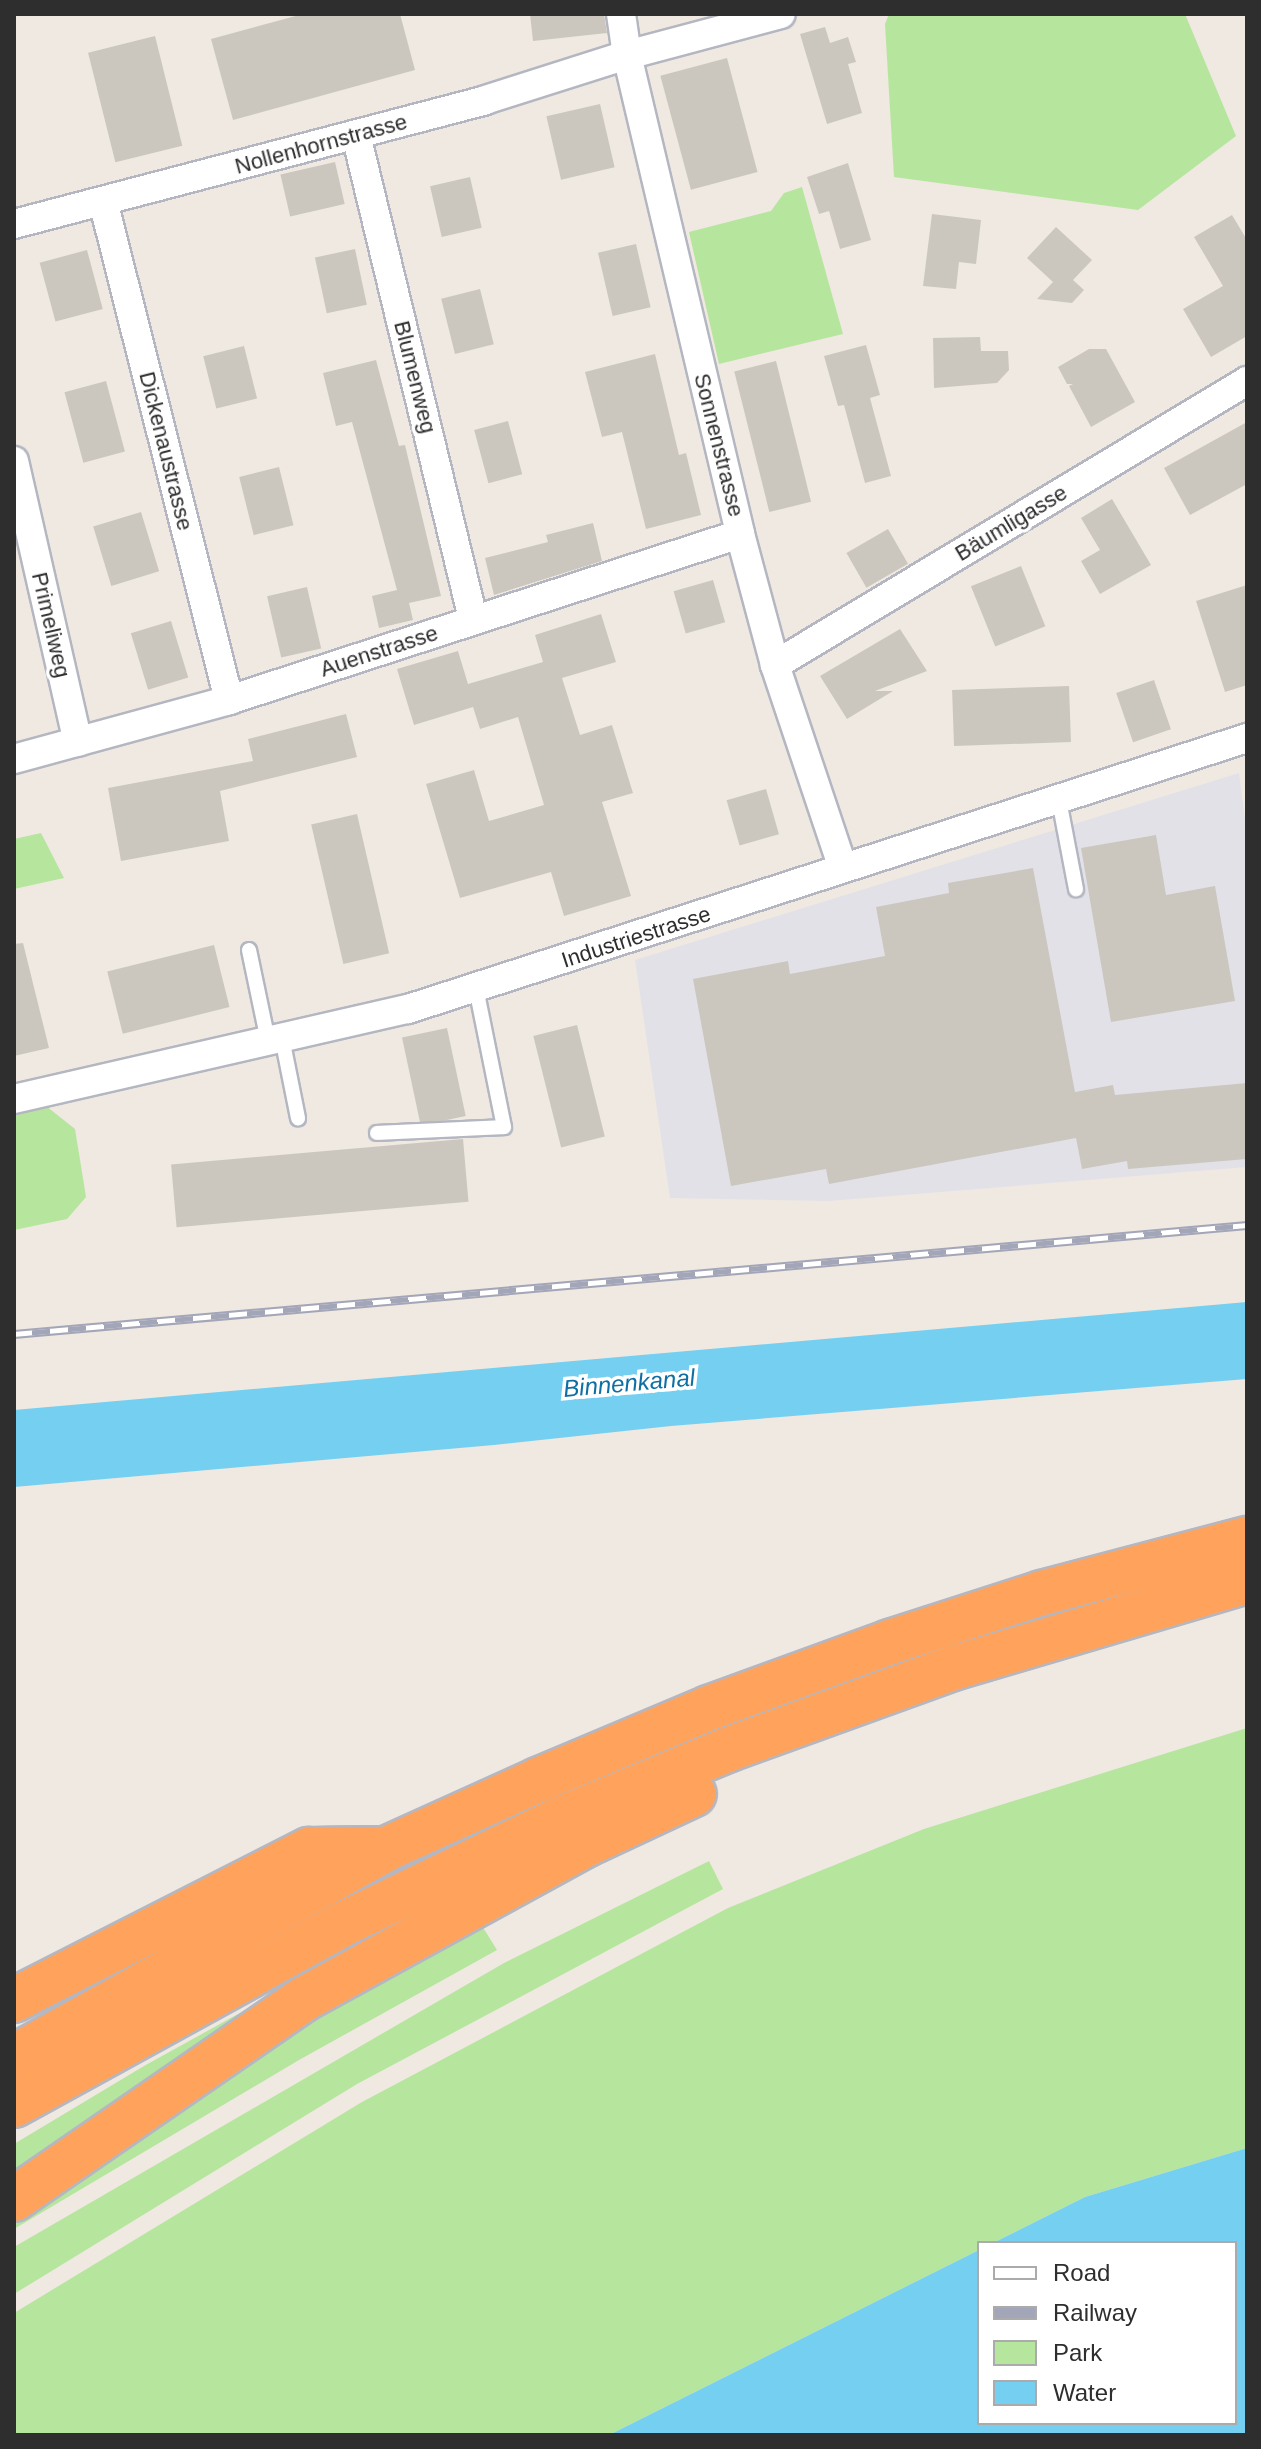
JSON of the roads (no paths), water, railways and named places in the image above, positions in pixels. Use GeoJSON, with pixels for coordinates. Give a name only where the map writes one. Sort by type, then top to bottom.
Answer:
{"type":"FeatureCollection","features":[{"type":"Feature","properties":{"kind":"highway"},"geometry":{"type":"LineString","coordinates":[[14,2057],[386,1849],[709,1708],[876,1647],[1042,1593],[1247,1539]]}},
{"type":"Feature","properties":{"kind":"highway"},"geometry":{"type":"LineString","coordinates":[[14,2105],[343,1924],[560,1819],[729,1749],[953,1668],[1247,1581]]}},
{"type":"Feature","properties":{"kind":"highway"},"geometry":{"type":"LineString","coordinates":[[14,2199],[304,1999],[585,1845],[753,1767],[905,1712],[953,1668]]}},
{"type":"Feature","properties":{"kind":"highway"},"geometry":{"type":"LineString","coordinates":[[14,2000],[309,1850],[386,1849]]}},
{"type":"Feature","properties":{"kind":"street","name":"Sonnenstrasse"},"geometry":{"type":"LineString","coordinates":[[621,14],[627,55],[740,534],[775,665],[843,868]]}},
{"type":"Feature","properties":{"kind":"street","name":"Nollenhornstrasse"},"geometry":{"type":"LineString","coordinates":[[14,224],[485,100],[627,55],[781,14]]}},
{"type":"Feature","properties":{"kind":"street","name":"Blumenweg"},"geometry":{"type":"LineString","coordinates":[[356,135],[473,620]]}},
{"type":"Feature","properties":{"kind":"street","name":"Dickenaustrasse"},"geometry":{"type":"LineString","coordinates":[[103,201],[229,700]]}},
{"type":"Feature","properties":{"kind":"street","name":"Bäumligasse"},"geometry":{"type":"LineString","coordinates":[[775,665],[1247,381]]}},
{"type":"Feature","properties":{"kind":"street","name":"Primeliweg"},"geometry":{"type":"LineString","coordinates":[[14,461],[78,742]]}},
{"type":"Feature","properties":{"kind":"street","name":"Auenstrasse"},"geometry":{"type":"LineString","coordinates":[[14,759],[229,700],[740,534]]}},
{"type":"Feature","properties":{"kind":"street","name":"Industriestrasse"},"geometry":{"type":"LineString","coordinates":[[14,1099],[408,1009],[1247,738]]}},
{"type":"Feature","properties":{"kind":"lane"},"geometry":{"type":"LineString","coordinates":[[1059,800],[1076,889]]}},
{"type":"Feature","properties":{"kind":"lane"},"geometry":{"type":"LineString","coordinates":[[249,950],[298,1118]]}},
{"type":"Feature","properties":{"kind":"lane"},"geometry":{"type":"LineString","coordinates":[[377,1133],[504,1127],[476,988]]}},
{"type":"Feature","properties":{"kind":"water","name":"Binnenkanal"},"geometry":{"type":"Polygon","coordinates":[[[1247,1302],[1247,1379],[671,1426],[494,1445],[14,1487],[14,1410],[1247,1302]]]}},
{"type":"Feature","properties":{"kind":"water"},"geometry":{"type":"Polygon","coordinates":[[[1247,2148],[1247,2435],[609,2435],[977,2251],[977,2425],[1237,2425],[1237,2241],[997,2241],[1085,2197],[1247,2148]]]}},
{"type":"Feature","properties":{"kind":"railway"},"geometry":{"type":"LineString","coordinates":[[14,1334],[1247,1225]]}}]}
